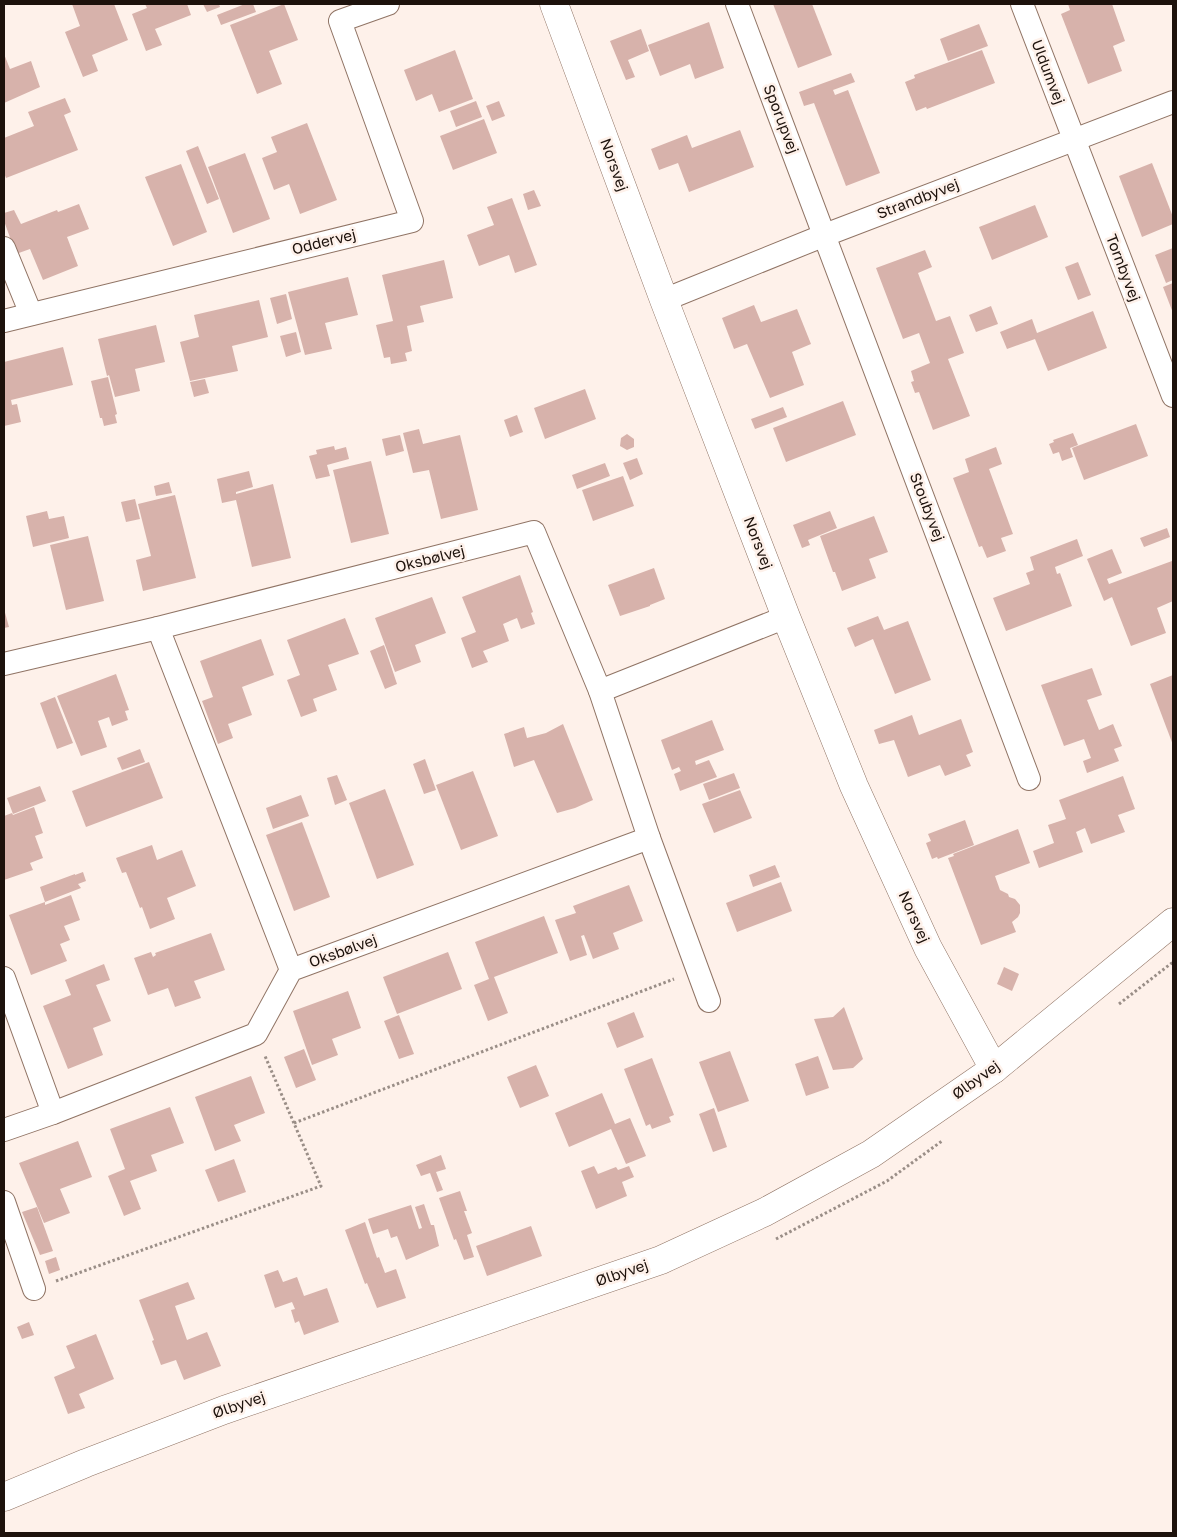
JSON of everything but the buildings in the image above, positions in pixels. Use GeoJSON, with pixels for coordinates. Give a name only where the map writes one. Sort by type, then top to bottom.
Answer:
{"type":"FeatureCollection","features":[{"type":"Feature","properties":{"kind":"street","name":"Oddervej"},"geometry":{"type":"LineString","coordinates":[[4,321],[412,221],[336,12],[388,4]]}},
{"type":"Feature","properties":{"kind":"street","name":"Norsvej"},"geometry":{"type":"LineString","coordinates":[[554,4],[664,300],[786,617],[854,786],[928,948],[994,1069]]}},
{"type":"Feature","properties":{"kind":"street","name":"Sporupvej"},"geometry":{"type":"LineString","coordinates":[[737,4],[825,235]]}},
{"type":"Feature","properties":{"kind":"street","name":"Uldumvej"},"geometry":{"type":"LineString","coordinates":[[1022,4],[1074,140]]}},
{"type":"Feature","properties":{"kind":"street","name":"Strandbyvej"},"geometry":{"type":"LineString","coordinates":[[664,300],[825,235],[1173,102]]}},
{"type":"Feature","properties":{"kind":"street","name":"Tornbyvej"},"geometry":{"type":"LineString","coordinates":[[1074,140],[1173,396]]}},
{"type":"Feature","properties":{"kind":"street","name":"Stoubyvej"},"geometry":{"type":"LineString","coordinates":[[825,235],[1030,779]]}},
{"type":"Feature","properties":{"kind":"street"},"geometry":{"type":"LineString","coordinates":[[4,248],[31,314]]}},
{"type":"Feature","properties":{"kind":"street","name":"Oksbølvej"},"geometry":{"type":"LineString","coordinates":[[4,664],[158,628],[534,532],[600,691],[649,838],[709,1001]]}},
{"type":"Feature","properties":{"kind":"street"},"geometry":{"type":"LineString","coordinates":[[600,691],[786,617]]}},
{"type":"Feature","properties":{"kind":"street","name":"Oksbølvej"},"geometry":{"type":"LineString","coordinates":[[158,628],[291,970]]}},
{"type":"Feature","properties":{"kind":"street","name":"Oksbølvej"},"geometry":{"type":"LineString","coordinates":[[256,1034],[291,970],[649,838]]}},
{"type":"Feature","properties":{"kind":"street","name":"Ølbyvej"},"geometry":{"type":"LineString","coordinates":[[4,1497],[224,1410],[661,1260],[765,1212],[871,1154],[994,1069],[1173,922]]}},
{"type":"Feature","properties":{"kind":"street"},"geometry":{"type":"LineString","coordinates":[[4,978],[53,1113]]}},
{"type":"Feature","properties":{"kind":"street"},"geometry":{"type":"LineString","coordinates":[[4,1130],[53,1113],[256,1034]]}},
{"type":"Feature","properties":{"kind":"street"},"geometry":{"type":"LineString","coordinates":[[4,1202],[34,1289]]}},
{"type":"Feature","properties":{"kind":"path"},"geometry":{"type":"LineString","coordinates":[[294,1123],[698,970]]}},
{"type":"Feature","properties":{"kind":"path"},"geometry":{"type":"LineString","coordinates":[[34,1289],[321,1186],[256,1034]]}}]}
